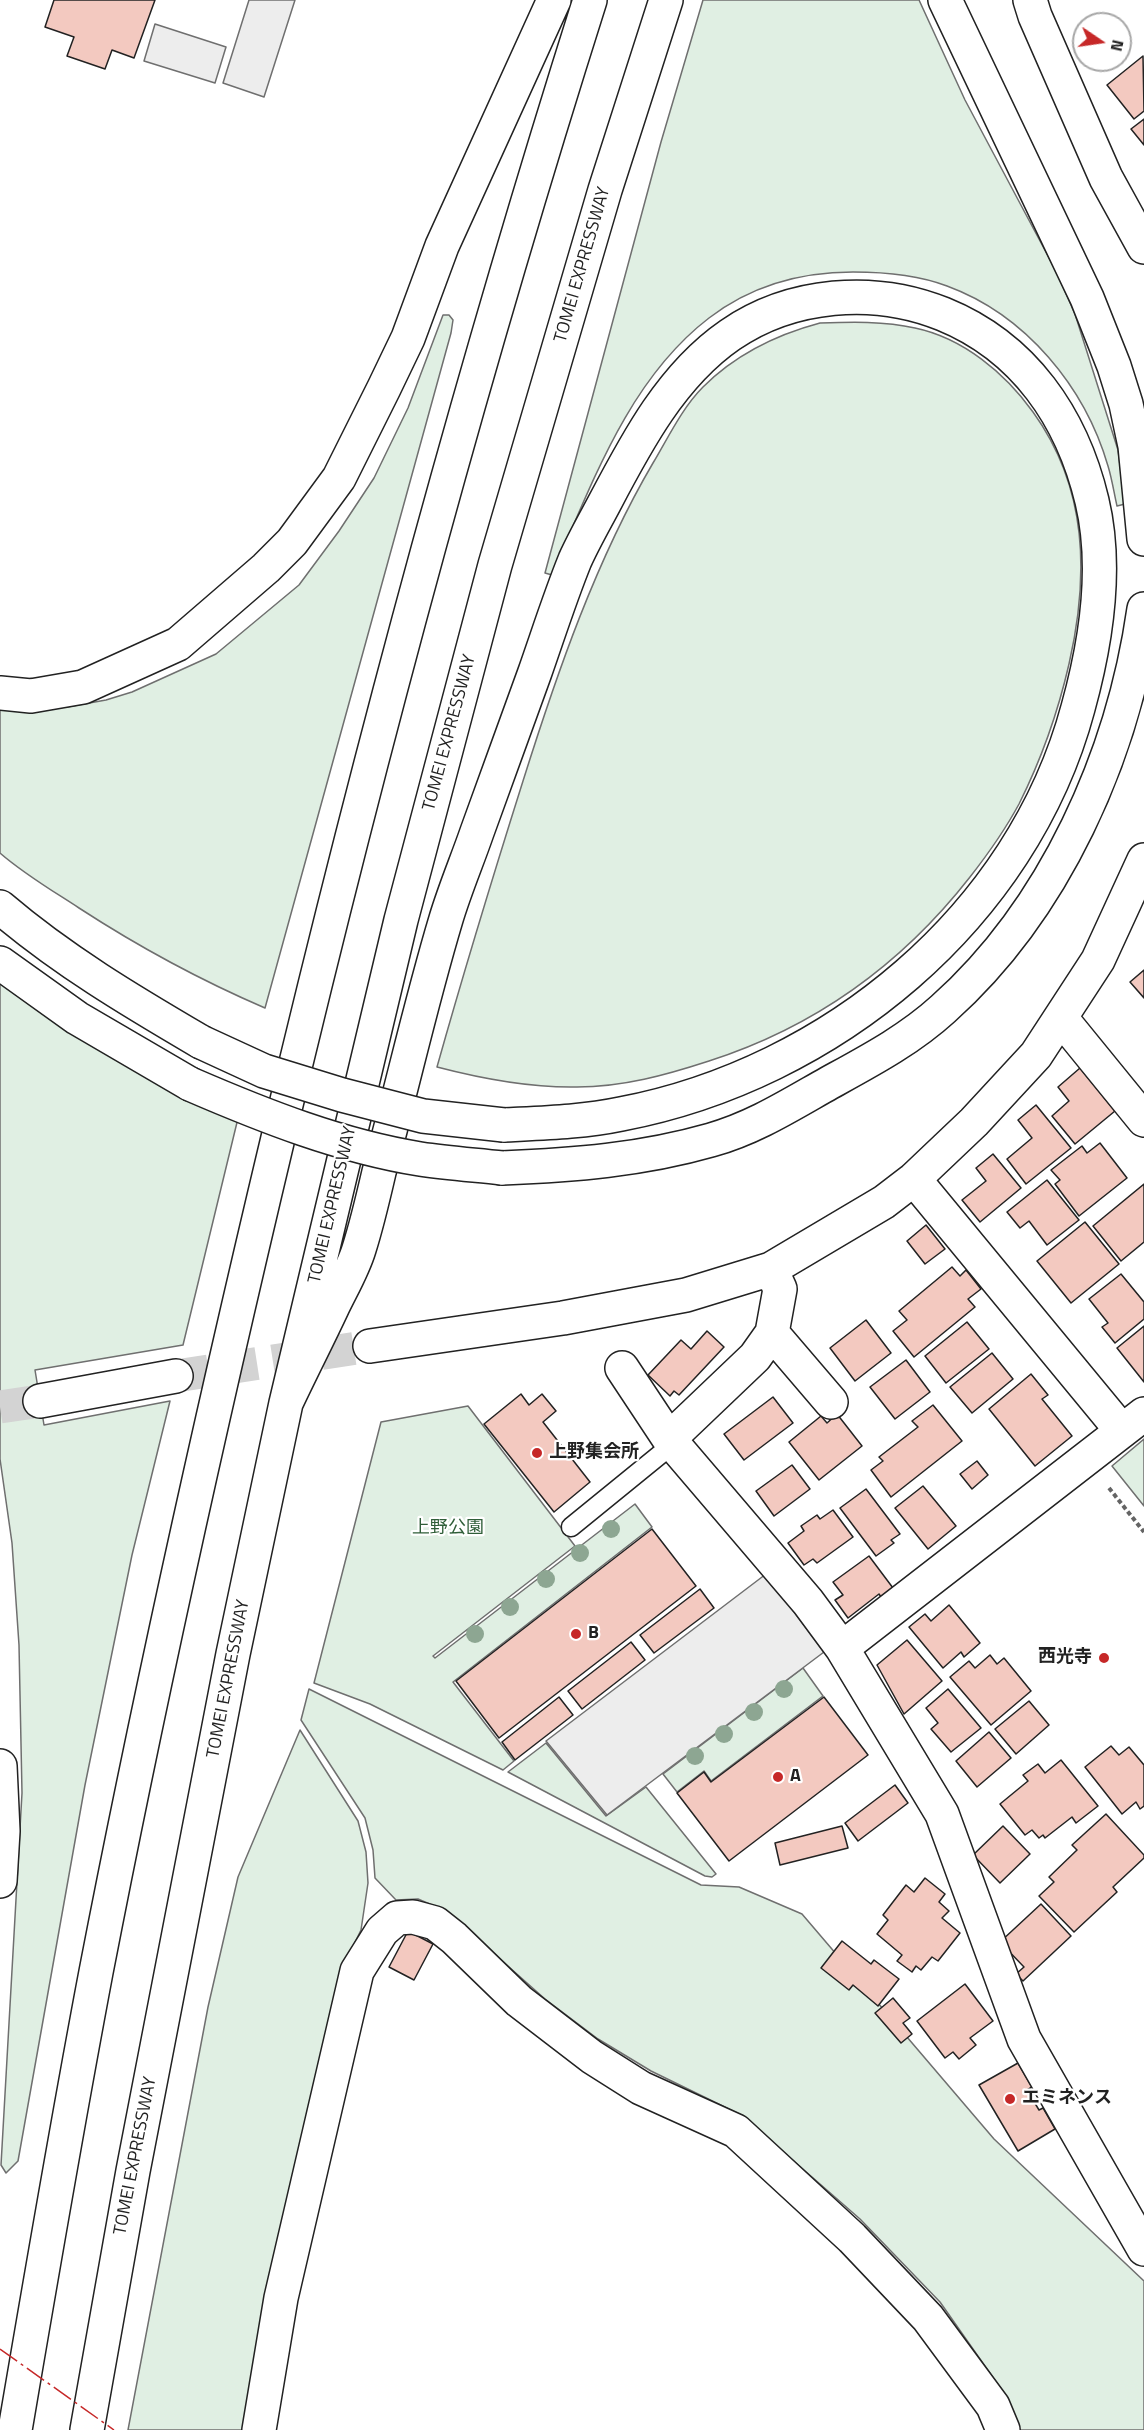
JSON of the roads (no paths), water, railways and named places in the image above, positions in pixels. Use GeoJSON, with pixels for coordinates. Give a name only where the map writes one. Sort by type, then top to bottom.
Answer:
{"type":"FeatureCollection","features":[{"type":"Feature","properties":{"kind":"main road"},"geometry":{"type":"LineString","coordinates":[[0,693],[31,696],[83,687],[178,644],[266,568],[292,542],[339,478],[384,388],[408,338],[442,246],[555,0]]}},
{"type":"Feature","properties":{"kind":"main road"},"geometry":{"type":"LineString","coordinates":[[16,2421],[96,1974],[164,1638],[240,1295],[334,903],[429,544],[537,167],[590,0]]}},
{"type":"Feature","properties":{"kind":"main road","name":"TOMEI EXPRESSWAY"},"geometry":{"type":"LineString","coordinates":[[87,2430],[133,2171],[188,1885],[286,1403],[401,920],[495,565],[605,190],[666,0]]}},
{"type":"Feature","properties":{"kind":"main road"},"geometry":{"type":"LineString","coordinates":[[945,0],[1087,298],[1114,366],[1126,404],[1135,446],[1144,539]]}},
{"type":"Feature","properties":{"kind":"main road"},"geometry":{"type":"LineString","coordinates":[[1030,0],[1107,178],[1135,206],[1144,247]]}},
{"type":"Feature","properties":{"kind":"main road"},"geometry":{"type":"LineString","coordinates":[[0,907],[25,928],[104,985],[201,1042],[264,1071],[342,1095],[423,1116],[504,1125],[570,1122],[624,1114],[707,1090],[773,1064],[840,1025],[910,972],[958,926],[1010,859],[1052,783],[1072,730],[1086,681],[1094,634],[1099,553],[1097,519],[1088,483],[1061,416],[1040,387],[1015,359],[987,337],[961,321],[929,308],[866,298],[830,298],[798,303],[766,315],[731,334],[706,355],[679,383],[653,418],[627,461],[576,558],[447,915],[358,1254],[286,1403]]}},
{"type":"Feature","properties":{"kind":"main road"},"geometry":{"type":"LineString","coordinates":[[0,963],[77,1018],[190,1084],[246,1108],[325,1136],[419,1159],[502,1168],[618,1161],[711,1140],[752,1126],[872,1060],[943,1010],[1000,950],[1023,919],[1070,840],[1105,765],[1139,646],[1144,609]]}},
{"type":"Feature","properties":{"kind":"main road"},"geometry":{"type":"LineString","coordinates":[[370,1346],[563,1318],[686,1295],[771,1269],[884,1202],[914,1179],[974,1122],[1036,1055],[1098,960],[1144,860]]}},
{"type":"Feature","properties":{"kind":"main road"},"geometry":{"type":"LineString","coordinates":[[1061,1018],[1144,1120]]}},
{"type":"Feature","properties":{"kind":"main road"},"geometry":{"type":"LineString","coordinates":[[842,1648],[1133,1423],[914,1179]]}},
{"type":"Feature","properties":{"kind":"main road"},"geometry":{"type":"LineString","coordinates":[[671,1441],[755,1357],[772,1332],[780,1289],[771,1269]]}},
{"type":"Feature","properties":{"kind":"main road"},"geometry":{"type":"LineString","coordinates":[[772,1332],[831,1402]]}},
{"type":"Feature","properties":{"kind":"main road"},"geometry":{"type":"LineString","coordinates":[[622,1368],[671,1441],[808,1602],[842,1648],[942,1814],[1024,2039],[1144,2249]]}},
{"type":"Feature","properties":{"kind":"main road"},"geometry":{"type":"LineString","coordinates":[[40,1401],[176,1376]]}},
{"type":"Feature","properties":{"kind":"main road"},"geometry":{"type":"LineString","coordinates":[[0,1766],[3,1831],[0,1881]]}},
{"type":"Feature","properties":{"kind":"main road"},"geometry":{"type":"LineString","coordinates":[[259,2430],[281,2298],[357,1971],[382,1931],[397,1918],[413,1917],[435,1923],[454,1938],[519,2001],[592,2057],[641,2088],[736,2131],[852,2238],[928,2318],[993,2406],[1003,2430]]}},
{"type":"Feature","properties":{"kind":"lane"},"geometry":{"type":"LineString","coordinates":[[570,1527],[671,1441]]}},
{"type":"Feature","properties":{"kind":"tunnel"},"geometry":{"type":"LineString","coordinates":[[176,1376],[370,1346]]}},
{"type":"Feature","properties":{"kind":"tunnel"},"geometry":{"type":"LineString","coordinates":[[0,1407],[40,1401]]}},
{"type":"Feature","properties":{"kind":"place","name":"上野集会所"},"geometry":{"type":"Point","coordinates":[537,1453]}},
{"type":"Feature","properties":{"kind":"place","name":"B"},"geometry":{"type":"Point","coordinates":[576,1634]}},
{"type":"Feature","properties":{"kind":"place","name":"西光寺"},"geometry":{"type":"Point","coordinates":[1104,1658]}},
{"type":"Feature","properties":{"kind":"place","name":"A"},"geometry":{"type":"Point","coordinates":[778,1777]}},
{"type":"Feature","properties":{"kind":"place","name":"エミネンス"},"geometry":{"type":"Point","coordinates":[1010,2099]}},
{"type":"Feature","properties":{"kind":"park label","name":"上野公園"},"geometry":{"type":"Point","coordinates":[448,1529]}}]}
